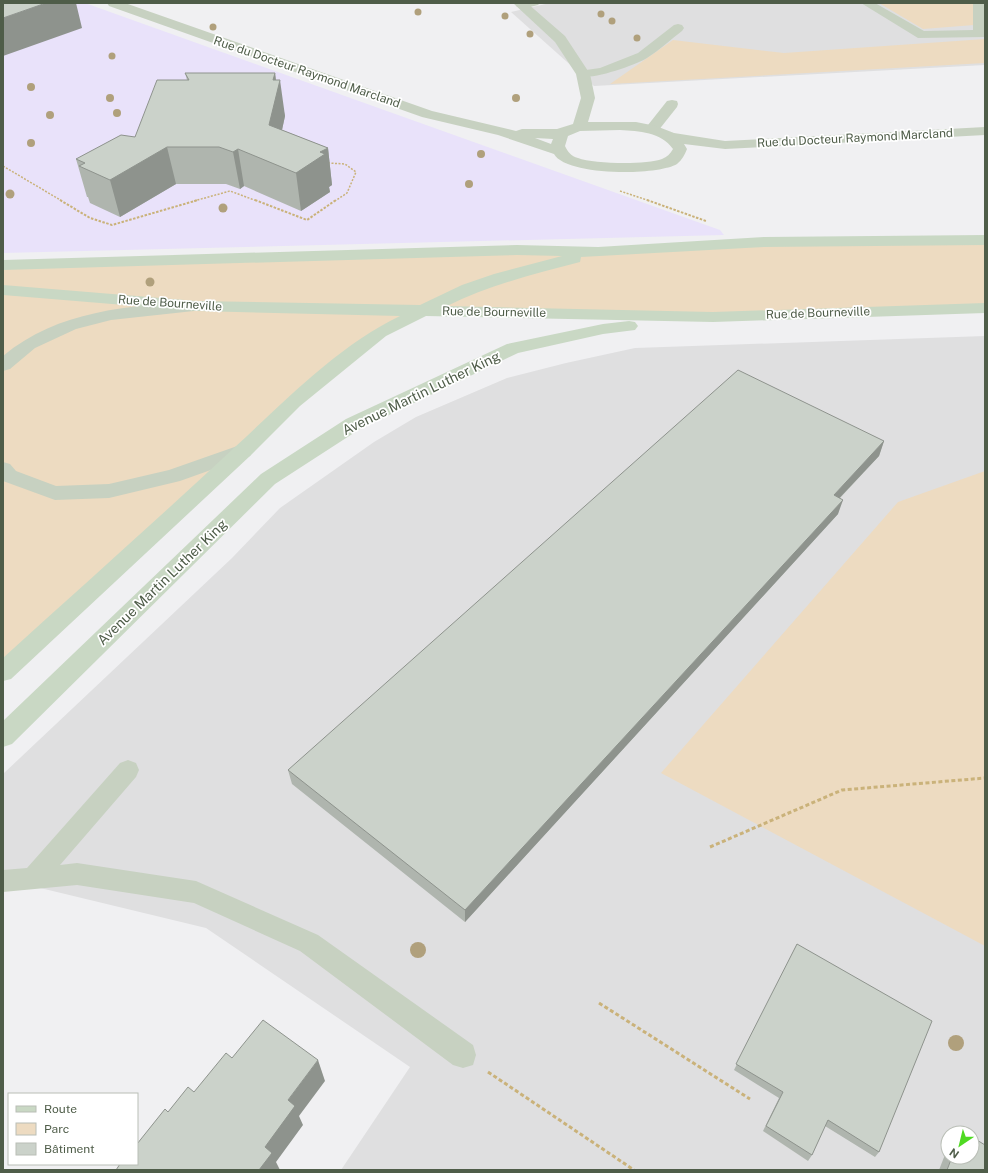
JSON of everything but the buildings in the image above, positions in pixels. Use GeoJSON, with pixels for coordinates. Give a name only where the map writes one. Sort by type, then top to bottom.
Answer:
{"type":"FeatureCollection","features":[{"type":"Feature","properties":{"kind":"main road"},"geometry":{"type":"LineString","coordinates":[[3,265],[517,250],[598,252],[764,242],[985,240]]}},
{"type":"Feature","properties":{"kind":"main road"},"geometry":{"type":"LineString","coordinates":[[3,672],[244,451],[293,402],[380,332],[468,289],[500,278],[598,252]]}},
{"type":"Feature","properties":{"kind":"main road","name":"Rue de Bourneville"},"geometry":{"type":"LineString","coordinates":[[3,290],[197,306],[713,317],[985,308]]}},
{"type":"Feature","properties":{"kind":"main road","name":"Avenue Martin Luther King"},"geometry":{"type":"LineString","coordinates":[[3,737],[268,478],[353,424],[513,348],[603,329],[713,317]]}},
{"type":"Feature","properties":{"kind":"street","name":"Rue du Docteur Raymond Marcland"},"geometry":{"type":"LineString","coordinates":[[113,3],[427,114],[503,132],[558,152],[562,156],[580,165],[649,166],[672,162],[678,155],[680,149],[678,144],[669,137],[652,128],[616,126],[579,127],[562,133],[503,132]]}},
{"type":"Feature","properties":{"kind":"street"},"geometry":{"type":"LineString","coordinates":[[525,4],[560,39],[583,74],[588,98],[579,127]]}},
{"type":"Feature","properties":{"kind":"street"},"geometry":{"type":"LineString","coordinates":[[588,98],[616,126]]}},
{"type":"Feature","properties":{"kind":"street","name":"Rue du Docteur Raymond Marcland"},"geometry":{"type":"LineString","coordinates":[[669,137],[725,145],[985,131]]}},
{"type":"Feature","properties":{"kind":"street"},"geometry":{"type":"LineString","coordinates":[[558,152],[557,141],[562,133]]}},
{"type":"Feature","properties":{"kind":"street","name":"Rue du Docteur Raymond Marcland"},"geometry":{"type":"LineString","coordinates":[[678,155],[725,145]]}},
{"type":"Feature","properties":{"kind":"street"},"geometry":{"type":"LineString","coordinates":[[3,365],[29,344],[68,325],[110,313],[197,306]]}},
{"type":"Feature","properties":{"kind":"street"},"geometry":{"type":"LineString","coordinates":[[3,469],[9,476],[55,493],[109,491],[173,476],[244,451]]}},
{"type":"Feature","properties":{"kind":"lane"},"geometry":{"type":"LineString","coordinates":[[867,3],[922,35],[982,33],[979,3]]}},
{"type":"Feature","properties":{"kind":"lane"},"geometry":{"type":"LineString","coordinates":[[583,74],[603,71],[642,56],[678,28]]}},
{"type":"Feature","properties":{"kind":"lane"},"geometry":{"type":"LineString","coordinates":[[652,128],[672,104]]}},
{"type":"Feature","properties":{"kind":"lane"},"geometry":{"type":"LineString","coordinates":[[32,879],[128,770]]}},
{"type":"Feature","properties":{"kind":"lane"},"geometry":{"type":"LineString","coordinates":[[3,881],[77,874],[196,892],[309,943],[463,1055]]}},
{"type":"Feature","properties":{"kind":"path"},"geometry":{"type":"LineString","coordinates":[[3,166],[90,218],[112,225],[230,191],[307,220],[347,193],[356,172],[345,164],[325,163]]}},
{"type":"Feature","properties":{"kind":"path"},"geometry":{"type":"LineString","coordinates":[[617,190],[712,224]]}},
{"type":"Feature","properties":{"kind":"path"},"geometry":{"type":"LineString","coordinates":[[710,847],[842,790],[985,778]]}},
{"type":"Feature","properties":{"kind":"path"},"geometry":{"type":"LineString","coordinates":[[599,1003],[750,1099]]}},
{"type":"Feature","properties":{"kind":"path"},"geometry":{"type":"LineString","coordinates":[[463,1055],[634,1170]]}},
{"type":"Feature","properties":{"kind":"shaded area"},"geometry":{"type":"Polygon","coordinates":[[[3,3],[85,3],[720,230],[724,235],[3,253],[3,3]]]}},
{"type":"Feature","properties":{"kind":"shaded area"},"geometry":{"type":"Polygon","coordinates":[[[550,3],[985,3],[985,65],[594,86],[511,12],[550,3]]]}},
{"type":"Feature","properties":{"kind":"shaded area"},"geometry":{"type":"Polygon","coordinates":[[[985,336],[985,1170],[341,1170],[410,1067],[206,928],[3,879],[3,774],[232,558],[280,508],[374,442],[416,417],[507,378],[635,348],[985,336]]]}},
{"type":"Feature","properties":{"kind":"green space"},"geometry":{"type":"Polygon","coordinates":[[[879,3],[973,3],[974,25],[923,29],[879,3]]]}},
{"type":"Feature","properties":{"kind":"green space"},"geometry":{"type":"Polygon","coordinates":[[[985,39],[985,63],[610,84],[673,40],[784,53],[985,39]]]}},
{"type":"Feature","properties":{"kind":"green space"},"geometry":{"type":"Polygon","coordinates":[[[985,240],[985,308],[713,317],[425,307],[380,332],[3,672],[3,265],[985,240]]]}},
{"type":"Feature","properties":{"kind":"green space"},"geometry":{"type":"Polygon","coordinates":[[[985,471],[985,946],[661,773],[898,502],[985,471]]]}}]}
